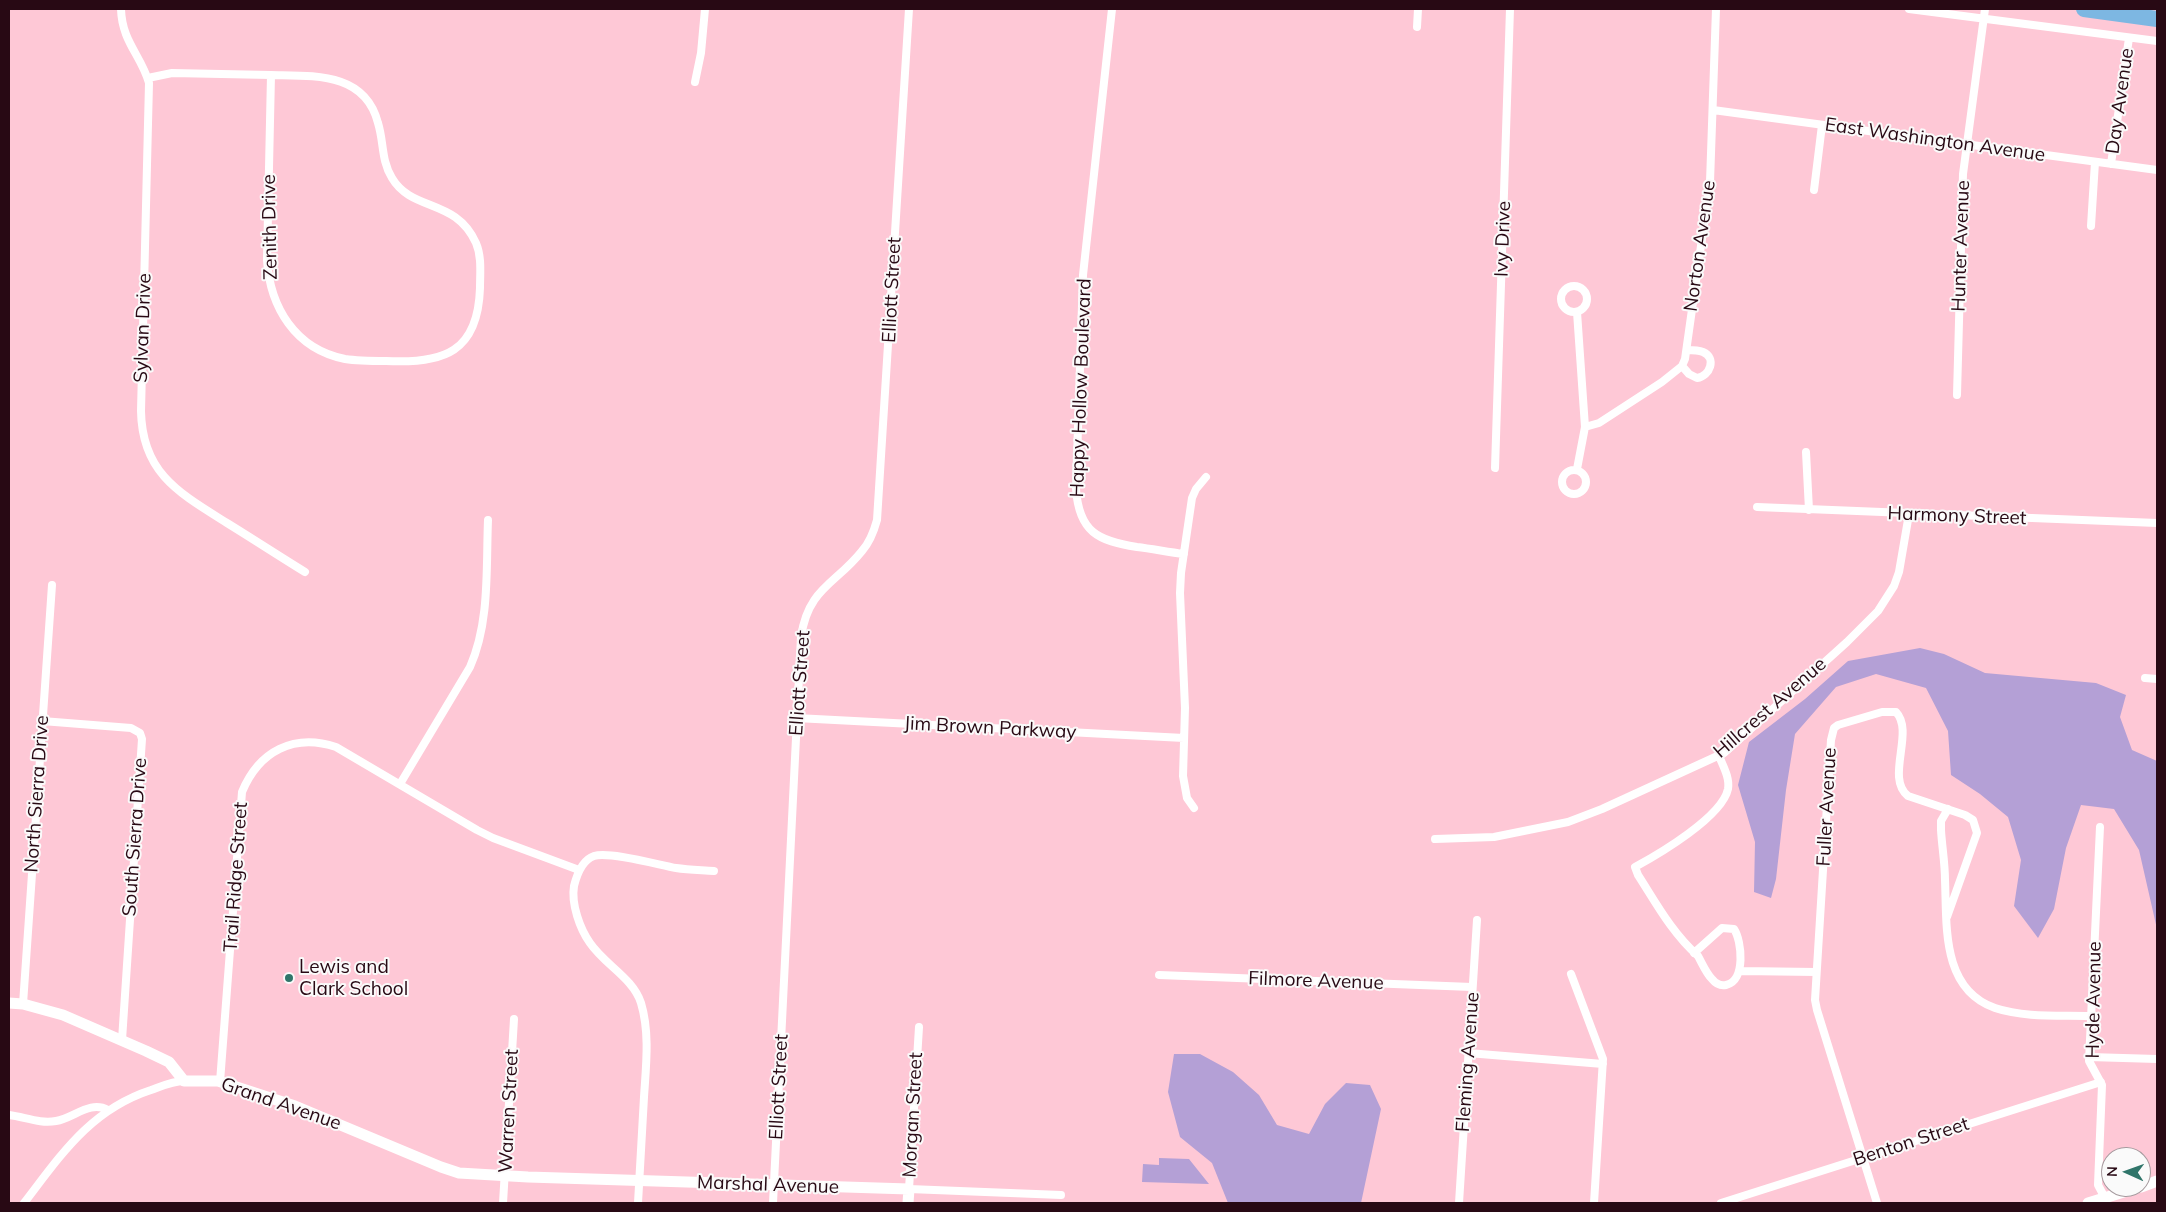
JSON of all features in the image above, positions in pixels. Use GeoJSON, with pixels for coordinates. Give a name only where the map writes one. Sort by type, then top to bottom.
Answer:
{"type":"FeatureCollection","features":[{"type":"Feature","properties":{"kind":"street","name":"Sylvan Drive"},"geometry":{"type":"LineString","coordinates":[[121,9],[126,38],[148,78],[141,410],[146,447],[160,474],[178,492],[305,572]]}},
{"type":"Feature","properties":{"kind":"street"},"geometry":{"type":"LineString","coordinates":[[694,82],[701,53],[705,9]]}},
{"type":"Feature","properties":{"kind":"street","name":"Elliott Street"},"geometry":{"type":"LineString","coordinates":[[773,1203],[801,636],[807,612],[820,591],[862,552],[873,532],[878,513],[909,9]]}},
{"type":"Feature","properties":{"kind":"street","name":"Happy Hollow Boulevard"},"geometry":{"type":"LineString","coordinates":[[1112,9],[1083,275],[1077,503],[1084,523],[1098,537],[1118,544],[1184,554]]}},
{"type":"Feature","properties":{"kind":"street"},"geometry":{"type":"LineString","coordinates":[[1417,27],[1418,9]]}},
{"type":"Feature","properties":{"kind":"street","name":"Ivy Drive"},"geometry":{"type":"LineString","coordinates":[[1495,468],[1510,9]]}},
{"type":"Feature","properties":{"kind":"street","name":"Norton Avenue"},"geometry":{"type":"LineString","coordinates":[[1682,366],[1686,350],[1710,182],[1716,9]]}},
{"type":"Feature","properties":{"kind":"street"},"geometry":{"type":"LineString","coordinates":[[1909,9],[2157,42]]}},
{"type":"Feature","properties":{"kind":"street","name":"Hunter Avenue"},"geometry":{"type":"LineString","coordinates":[[1957,395],[1963,174],[1984,9]]}},
{"type":"Feature","properties":{"kind":"street","name":"Day Avenue"},"geometry":{"type":"LineString","coordinates":[[2111,164],[2130,38]]}},
{"type":"Feature","properties":{"kind":"street","name":"Zenith Drive"},"geometry":{"type":"LineString","coordinates":[[148,78],[172,73],[271,75],[318,76],[337,79],[354,88],[364,97],[375,113],[379,124],[383,159],[394,181],[409,195],[452,213],[472,234],[477,246],[480,262],[478,310],[469,333],[455,349],[435,360],[422,362],[344,358],[324,351],[307,341],[285,319],[271,290],[267,260],[271,75]]}},
{"type":"Feature","properties":{"kind":"street","name":"East Washington Avenue"},"geometry":{"type":"LineString","coordinates":[[1713,110],[2157,170]]}},
{"type":"Feature","properties":{"kind":"street"},"geometry":{"type":"LineString","coordinates":[[1814,190],[1822,125]]}},
{"type":"Feature","properties":{"kind":"street","name":"Day Avenue"},"geometry":{"type":"LineString","coordinates":[[2091,226],[2095,162]]}},
{"type":"Feature","properties":{"kind":"street"},"geometry":{"type":"LineString","coordinates":[[1577,312],[1585,427],[1577,469]]}},
{"type":"Feature","properties":{"kind":"street"},"geometry":{"type":"LineString","coordinates":[[1585,427],[1599,423],[1662,382],[1682,366],[1689,374],[1697,378],[1707,374],[1710,370],[1708,356],[1703,352],[1686,350]]}},
{"type":"Feature","properties":{"kind":"street"},"geometry":{"type":"LineString","coordinates":[[1806,452],[1809,510]]}},
{"type":"Feature","properties":{"kind":"street"},"geometry":{"type":"LineString","coordinates":[[1194,808],[1187,798],[1184,787],[1185,687],[1180,593],[1192,498],[1196,489],[1206,477]]}},
{"type":"Feature","properties":{"kind":"street","name":"Harmony Street"},"geometry":{"type":"LineString","coordinates":[[1757,507],[2157,523]]}},
{"type":"Feature","properties":{"kind":"street","name":"Hillcrest Avenue"},"geometry":{"type":"LineString","coordinates":[[1435,839],[1494,837],[1568,822],[1719,756],[1847,642],[1878,611],[1894,586],[1899,572],[1909,514]]}},
{"type":"Feature","properties":{"kind":"street"},"geometry":{"type":"LineString","coordinates":[[400,784],[476,654],[482,625],[488,520]]}},
{"type":"Feature","properties":{"kind":"street","name":"North Sierra Drive"},"geometry":{"type":"LineString","coordinates":[[23,1004],[52,585]]}},
{"type":"Feature","properties":{"kind":"street"},"geometry":{"type":"LineString","coordinates":[[2145,678],[2157,679]]}},
{"type":"Feature","properties":{"kind":"street","name":"Fuller Avenue"},"geometry":{"type":"LineString","coordinates":[[1877,1203],[1816,1010],[1816,972],[1831,740],[1834,728],[1882,712],[1896,712],[1900,716],[1902,723],[1900,787],[1908,796],[1965,815],[1973,820],[1977,833],[1947,917]]}},
{"type":"Feature","properties":{"kind":"street","name":"Jim Brown Parkway"},"geometry":{"type":"LineString","coordinates":[[796,718],[1184,738]]}},
{"type":"Feature","properties":{"kind":"street","name":"South Sierra Drive"},"geometry":{"type":"LineString","coordinates":[[42,722],[135,728],[140,733],[142,739],[122,1040]]}},
{"type":"Feature","properties":{"kind":"street","name":"Trail Ridge Street"},"geometry":{"type":"LineString","coordinates":[[220,1082],[242,792],[248,779],[261,761],[273,752],[291,744],[310,741],[336,747],[493,838],[579,870]]}},
{"type":"Feature","properties":{"kind":"street"},"geometry":{"type":"LineString","coordinates":[[1694,952],[1722,928],[1734,929],[1738,940],[1740,971],[1734,981],[1724,985],[1718,984],[1713,980],[1694,952],[1680,940],[1638,875],[1635,867],[1679,840],[1720,804],[1724,798],[1728,782],[1719,756]]}},
{"type":"Feature","properties":{"kind":"street"},"geometry":{"type":"LineString","coordinates":[[1948,809],[1941,822],[1941,830],[1949,953],[1956,974],[1965,987],[1982,1001],[1995,1008],[2018,1014],[2090,1016]]}},
{"type":"Feature","properties":{"kind":"street","name":"Hyde Avenue"},"geometry":{"type":"LineString","coordinates":[[2100,827],[2089,1061],[2101,1082],[2098,1185],[2105,1198]]}},
{"type":"Feature","properties":{"kind":"street"},"geometry":{"type":"LineString","coordinates":[[638,1203],[646,1050],[644,1012],[636,993],[627,980],[601,957],[589,943],[577,913],[574,890],[579,870],[588,859],[595,855],[612,856],[678,868],[714,871]]}},
{"type":"Feature","properties":{"kind":"street","name":"Fleming Avenue"},"geometry":{"type":"LineString","coordinates":[[1459,1203],[1478,920]]}},
{"type":"Feature","properties":{"kind":"street"},"geometry":{"type":"LineString","coordinates":[[1740,971],[1816,972]]}},
{"type":"Feature","properties":{"kind":"street"},"geometry":{"type":"LineString","coordinates":[[1571,974],[1596,1036],[1603,1064],[1594,1203]]}},
{"type":"Feature","properties":{"kind":"street","name":"Filmore Avenue"},"geometry":{"type":"LineString","coordinates":[[1159,975],[1472,987]]}},
{"type":"Feature","properties":{"kind":"street"},"geometry":{"type":"LineString","coordinates":[[9,1003],[23,1004],[63,1015],[122,1040],[169,1062],[184,1081],[130,1097],[108,1110],[78,1134],[24,1203]]}},
{"type":"Feature","properties":{"kind":"street","name":"Warren Street"},"geometry":{"type":"LineString","coordinates":[[504,1203],[514,1019]]}},
{"type":"Feature","properties":{"kind":"street","name":"Morgan Street"},"geometry":{"type":"LineString","coordinates":[[908,1203],[918,1027]]}},
{"type":"Feature","properties":{"kind":"street"},"geometry":{"type":"LineString","coordinates":[[1468,1053],[1603,1064]]}},
{"type":"Feature","properties":{"kind":"street"},"geometry":{"type":"LineString","coordinates":[[2089,1057],[2157,1060]]}},
{"type":"Feature","properties":{"kind":"street","name":"Grand Avenue"},"geometry":{"type":"LineString","coordinates":[[184,1081],[199,1079],[220,1082],[315,1114],[459,1173],[505,1176]]}},
{"type":"Feature","properties":{"kind":"street","name":"Benton Street"},"geometry":{"type":"LineString","coordinates":[[1721,1203],[2101,1082]]}},
{"type":"Feature","properties":{"kind":"street"},"geometry":{"type":"LineString","coordinates":[[9,1115],[47,1122],[62,1120],[94,1106],[100,1105],[108,1110]]}},
{"type":"Feature","properties":{"kind":"street","name":"Marshal Avenue"},"geometry":{"type":"LineString","coordinates":[[505,1176],[1060,1195]]}},
{"type":"Feature","properties":{"kind":"street"},"geometry":{"type":"LineString","coordinates":[[2088,1203],[2108,1197]]}},
{"type":"Feature","properties":{"kind":"shaded area"},"geometry":{"type":"Polygon","coordinates":[[[1920,648],[1944,654],[1985,673],[2096,683],[2126,695],[2120,717],[2132,750],[2157,761],[2157,929],[2139,850],[2114,809],[2081,805],[2066,848],[2054,909],[2038,938],[2014,906],[2021,860],[2008,817],[1980,794],[1951,775],[1948,731],[1926,688],[1876,674],[1836,687],[1795,734],[1786,790],[1776,879],[1771,898],[1754,892],[1755,842],[1738,785],[1749,742],[1805,699],[1848,661],[1920,648]]]}},
{"type":"Feature","properties":{"kind":"shaded area"},"geometry":{"type":"Polygon","coordinates":[[[1174,1054],[1200,1054],[1233,1072],[1259,1095],[1277,1125],[1309,1134],[1325,1104],[1346,1083],[1370,1085],[1381,1109],[1361,1203],[1228,1203],[1212,1163],[1180,1137],[1168,1092],[1174,1054]]]}},
{"type":"Feature","properties":{"kind":"shaded area"},"geometry":{"type":"Polygon","coordinates":[[[1159,1158],[1189,1159],[1209,1184],[1142,1182],[1143,1164],[1159,1165],[1159,1158]]]}},
{"type":"Feature","properties":{"kind":"waterway"},"geometry":{"type":"LineString","coordinates":[[2084,9],[2157,19]]}},
{"type":"Feature","properties":{"kind":"place","name":"Lewis and Clark School"},"geometry":{"type":"Point","coordinates":[289,978]}}]}
